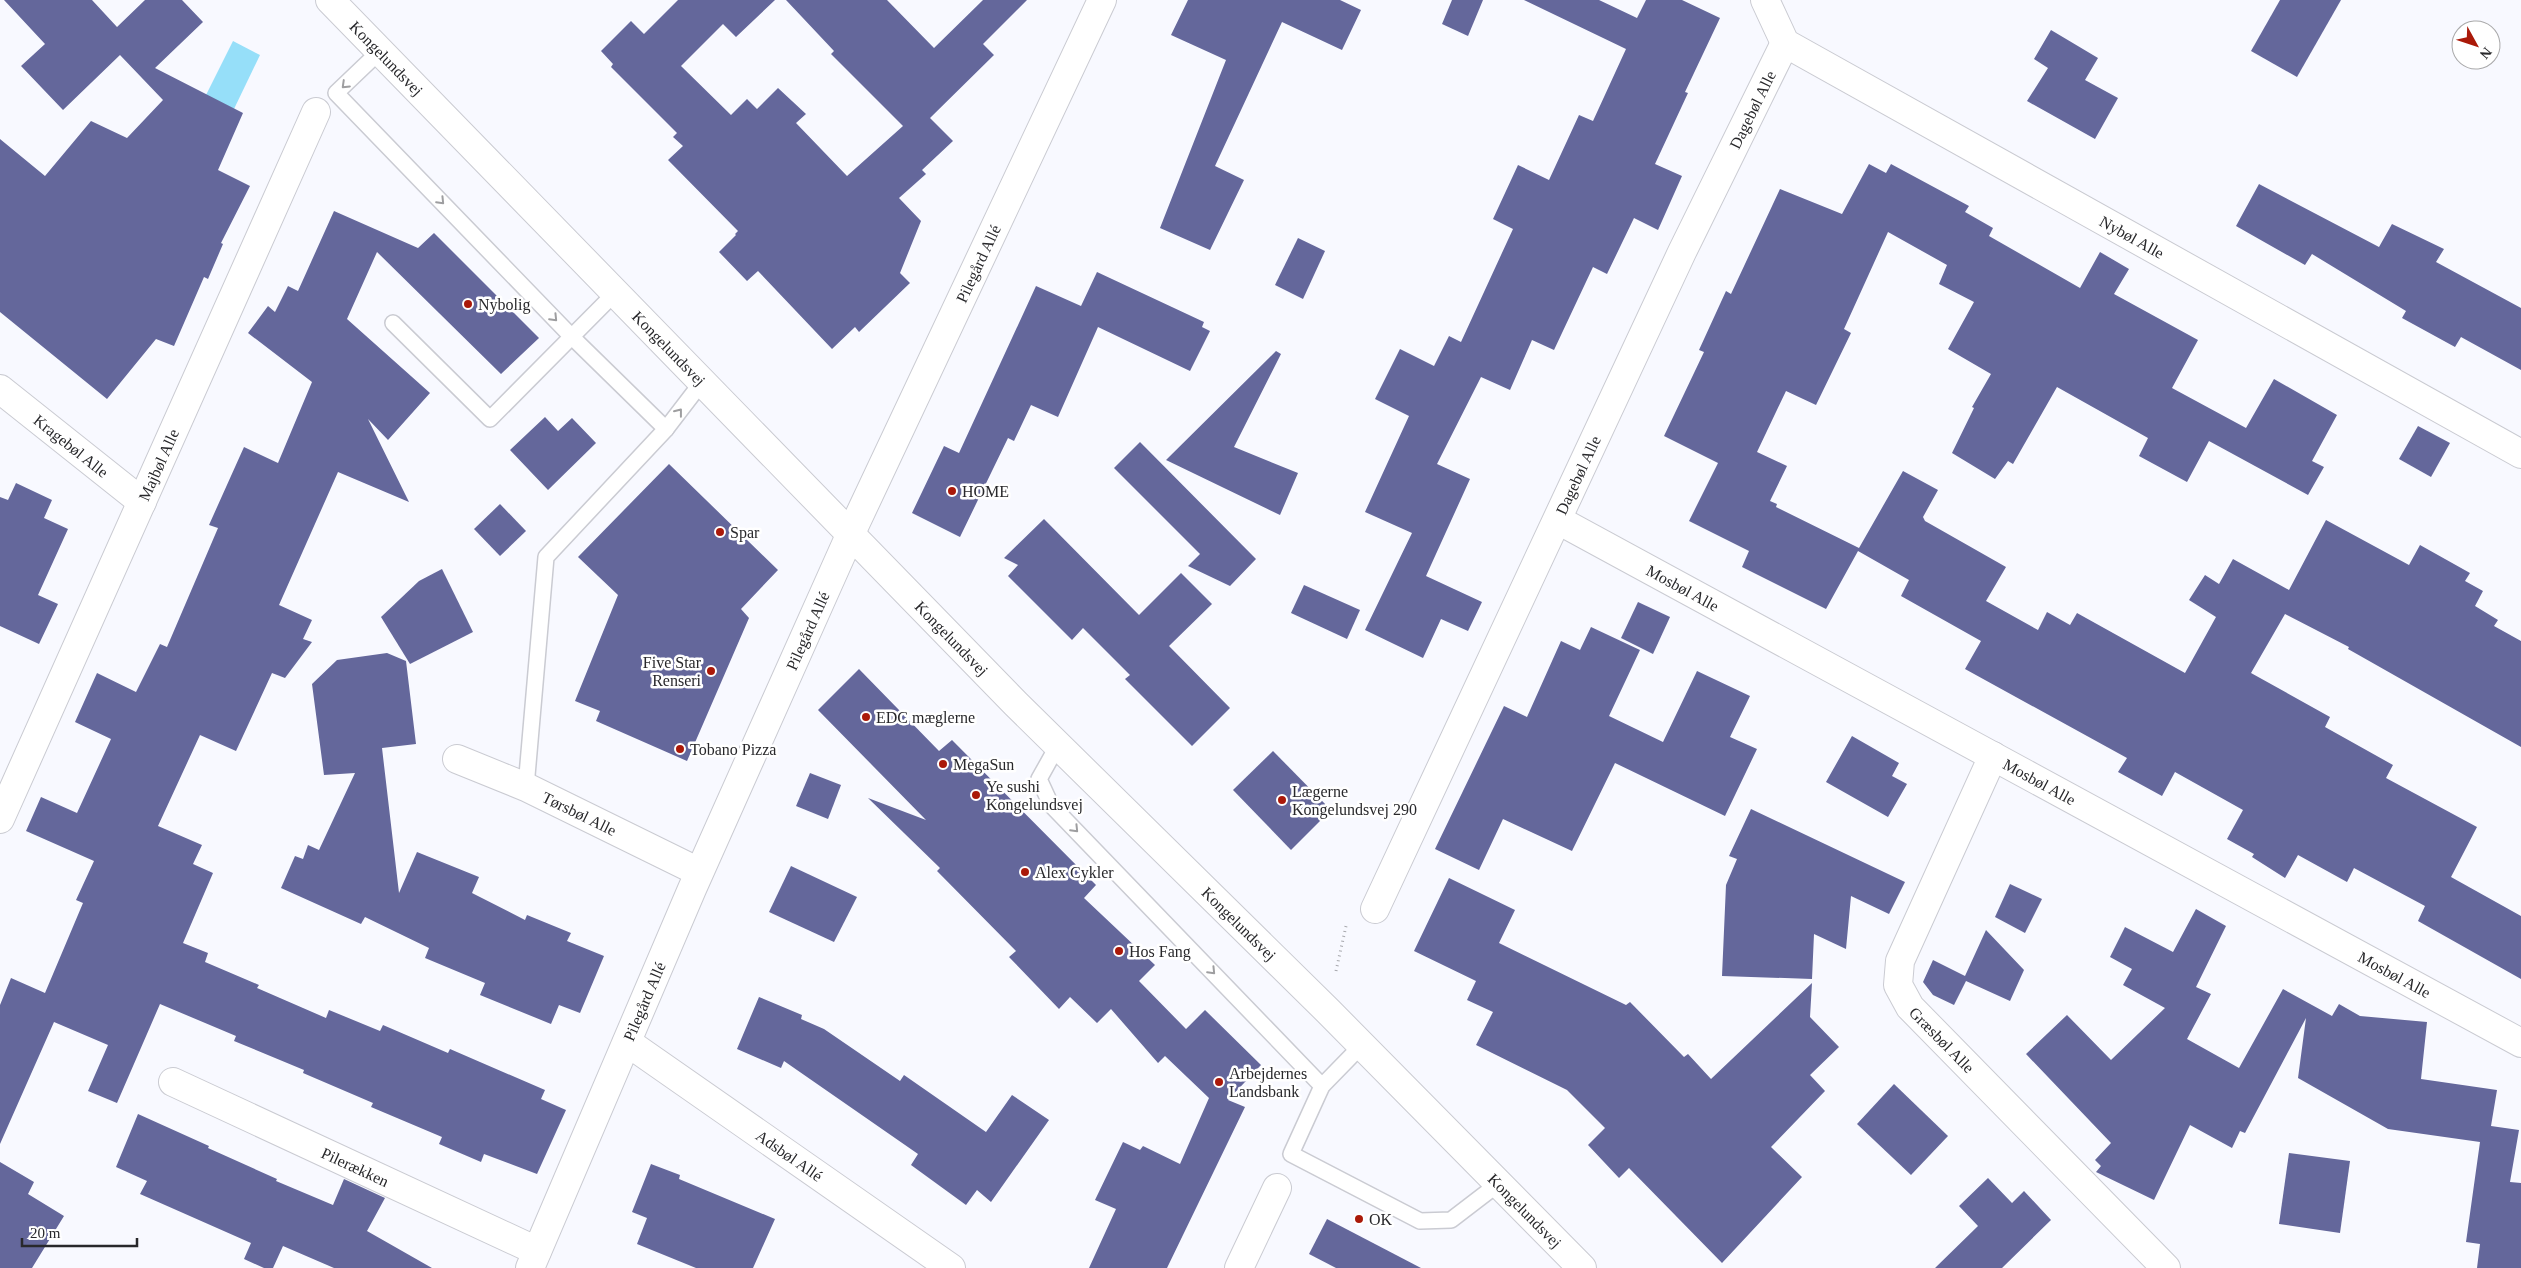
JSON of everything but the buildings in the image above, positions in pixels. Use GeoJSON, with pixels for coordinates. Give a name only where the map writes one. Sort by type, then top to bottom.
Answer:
{"type":"FeatureCollection","features":[{"type":"Feature","properties":{"kind":"street","name":"Kongelundsvej"},"geometry":{"type":"LineString","coordinates":[[330,0],[1058,745],[1328,1011],[1582,1268]]}},
{"type":"Feature","properties":{"kind":"street","name":"Pilegård Allé"},"geometry":{"type":"LineString","coordinates":[[534,1259],[699,872],[851,533],[1102,0]]}},
{"type":"Feature","properties":{"kind":"street"},"geometry":{"type":"LineString","coordinates":[[1765,0],[1785,43]]}},
{"type":"Feature","properties":{"kind":"street","name":"Nybøl Alle"},"geometry":{"type":"LineString","coordinates":[[1785,43],[2521,454]]}},
{"type":"Feature","properties":{"kind":"street","name":"Dagebøl Alle"},"geometry":{"type":"LineString","coordinates":[[1375,909],[1682,252],[1785,43]]}},
{"type":"Feature","properties":{"kind":"street","name":"Majbøl Alle"},"geometry":{"type":"LineString","coordinates":[[0,819],[316,112]]}},
{"type":"Feature","properties":{"kind":"street","name":"Kragebøl Alle"},"geometry":{"type":"LineString","coordinates":[[0,389],[142,502]]}},
{"type":"Feature","properties":{"kind":"street","name":"Mosbøl Alle"},"geometry":{"type":"LineString","coordinates":[[1558,520],[2521,1043]]}},
{"type":"Feature","properties":{"kind":"street","name":"Græsbøl Alle"},"geometry":{"type":"LineString","coordinates":[[1993,756],[1900,961],[1898,985],[1910,1007],[2166,1268]]}},
{"type":"Feature","properties":{"kind":"street","name":"Tørsbøl Alle"},"geometry":{"type":"LineString","coordinates":[[457,759],[526,787],[699,872]]}},
{"type":"Feature","properties":{"kind":"street","name":"Adsbøl Allé"},"geometry":{"type":"LineString","coordinates":[[627,1042],[951,1268]]}},
{"type":"Feature","properties":{"kind":"street","name":"Pilerækken"},"geometry":{"type":"LineString","coordinates":[[173,1082],[534,1259]]}},
{"type":"Feature","properties":{"kind":"street"},"geometry":{"type":"LineString","coordinates":[[1239,1268],[1277,1188]]}},
{"type":"Feature","properties":{"kind":"lane"},"geometry":{"type":"LineString","coordinates":[[380,51],[336,93],[572,337],[666,430]]}},
{"type":"Feature","properties":{"kind":"lane"},"geometry":{"type":"LineString","coordinates":[[393,323],[490,419],[615,293]]}},
{"type":"Feature","properties":{"kind":"lane"},"geometry":{"type":"LineString","coordinates":[[526,787],[546,557],[666,430],[702,382]]}},
{"type":"Feature","properties":{"kind":"lane"},"geometry":{"type":"LineString","coordinates":[[1058,745],[1039,779],[1051,805],[1322,1086]]}},
{"type":"Feature","properties":{"kind":"lane"},"geometry":{"type":"LineString","coordinates":[[1362,1045],[1322,1086],[1291,1154],[1420,1221],[1451,1220],[1498,1184]]}},
{"type":"Feature","properties":{"kind":"path"},"geometry":{"type":"LineString","coordinates":[[1328,1011],[1346,924],[1375,909]]}},
{"type":"Feature","properties":{"kind":"water"},"geometry":{"type":"Polygon","coordinates":[[[233,41],[260,55],[234,109],[206,95],[233,41]]]}},
{"type":"Feature","properties":{"kind":"place","name":"Nybolig"},"geometry":{"type":"Point","coordinates":[468,304]}},
{"type":"Feature","properties":{"kind":"place","name":"HOME"},"geometry":{"type":"Point","coordinates":[952,491]}},
{"type":"Feature","properties":{"kind":"place","name":"Spar"},"geometry":{"type":"Point","coordinates":[720,532]}},
{"type":"Feature","properties":{"kind":"place","name":"Five Star Renseri"},"geometry":{"type":"Point","coordinates":[711,671]}},
{"type":"Feature","properties":{"kind":"place","name":"EDC mæglerne"},"geometry":{"type":"Point","coordinates":[866,717]}},
{"type":"Feature","properties":{"kind":"place","name":"Tobano Pizza"},"geometry":{"type":"Point","coordinates":[680,749]}},
{"type":"Feature","properties":{"kind":"place","name":"MegaSun"},"geometry":{"type":"Point","coordinates":[943,764]}},
{"type":"Feature","properties":{"kind":"place","name":"Ye sushi Kongelundsvej"},"geometry":{"type":"Point","coordinates":[976,795]}},
{"type":"Feature","properties":{"kind":"place","name":"Lægerne Kongelundsvej 290"},"geometry":{"type":"Point","coordinates":[1282,800]}},
{"type":"Feature","properties":{"kind":"place","name":"Alex Cykler"},"geometry":{"type":"Point","coordinates":[1025,872]}},
{"type":"Feature","properties":{"kind":"place","name":"Hos Fang"},"geometry":{"type":"Point","coordinates":[1119,951]}},
{"type":"Feature","properties":{"kind":"place","name":"Arbejdernes Landsbank"},"geometry":{"type":"Point","coordinates":[1219,1082]}},
{"type":"Feature","properties":{"kind":"place","name":"OK"},"geometry":{"type":"Point","coordinates":[1359,1219]}}]}
